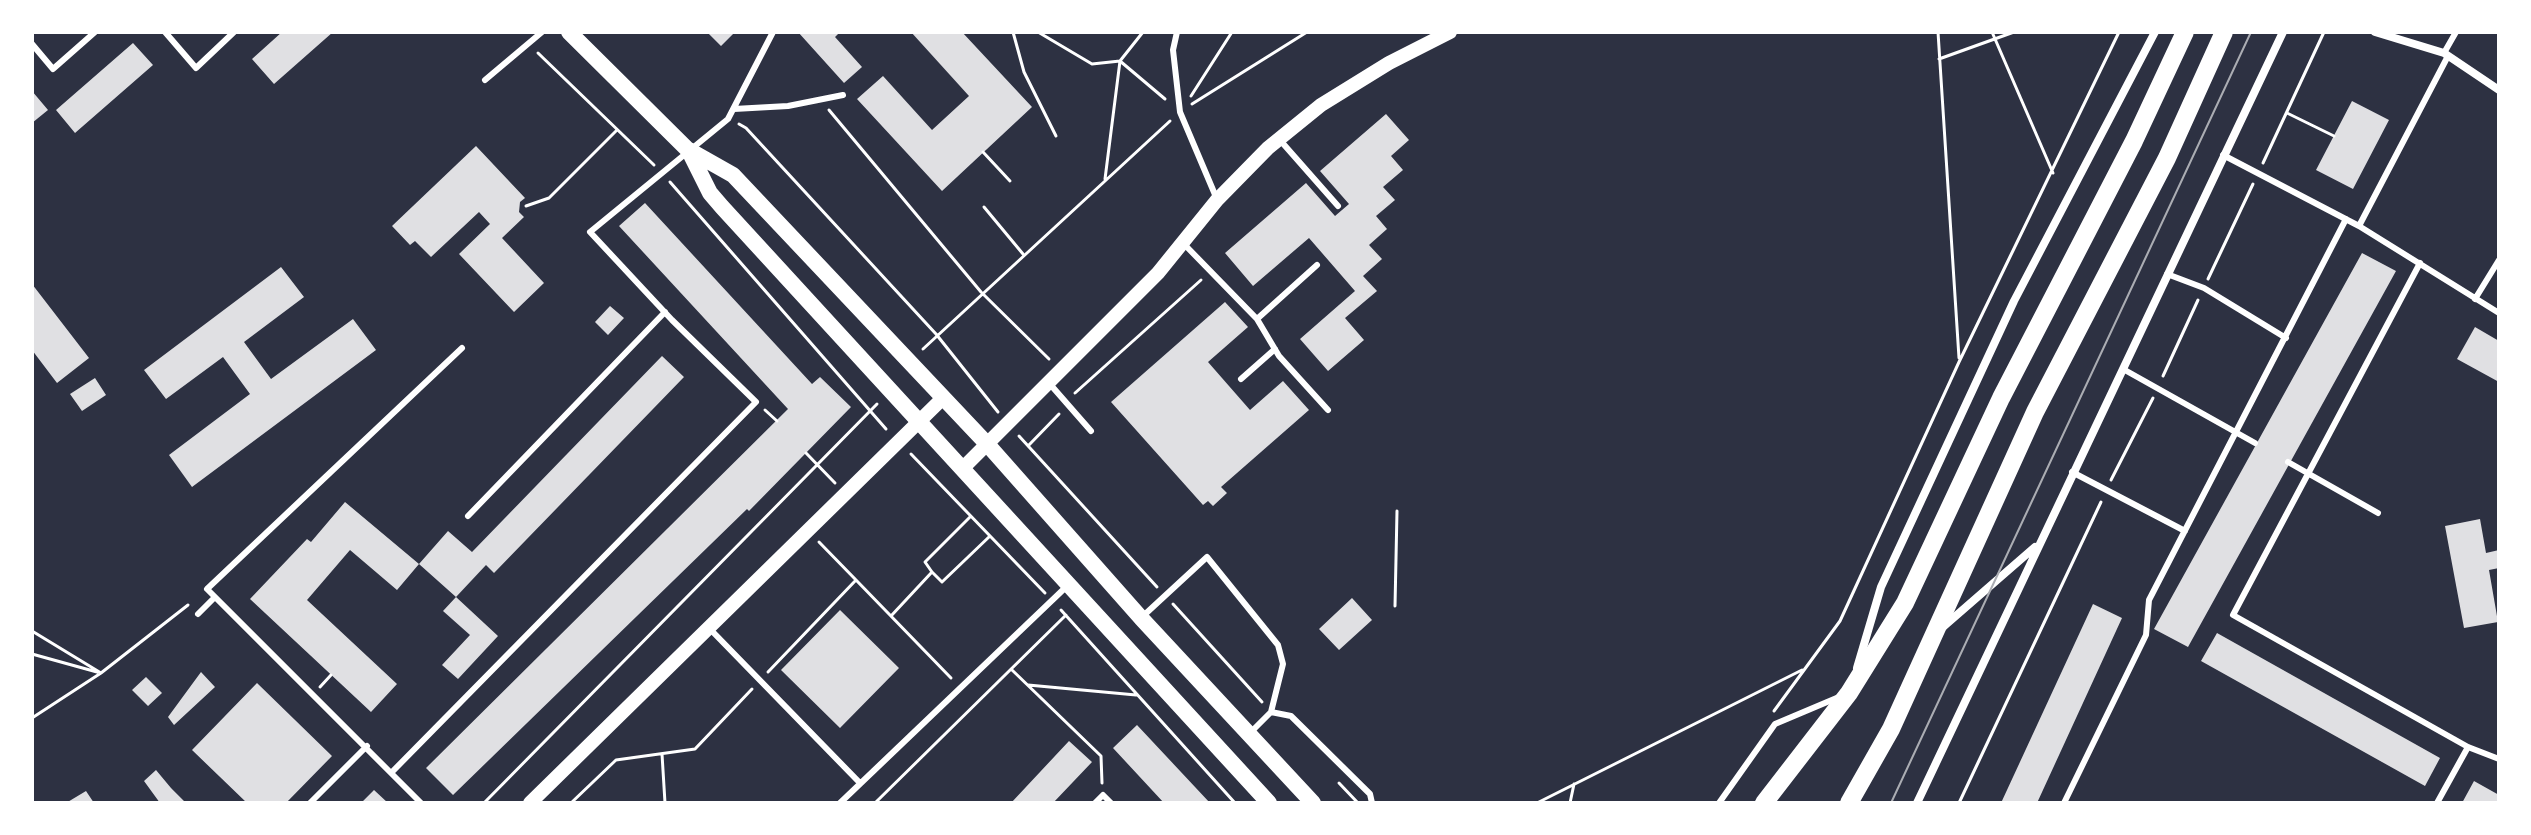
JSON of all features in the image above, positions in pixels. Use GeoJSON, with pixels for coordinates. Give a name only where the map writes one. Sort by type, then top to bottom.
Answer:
{"type":"FeatureCollection","features":[{"type":"Feature","properties":{"kind":"main road"},"geometry":{"type":"LineString","coordinates":[[569,32],[687,149],[733,175],[988,445],[1141,618],[1313,803]]}},
{"type":"Feature","properties":{"kind":"main road"},"geometry":{"type":"LineString","coordinates":[[1764,803],[1849,693],[1905,603],[2001,398],[2134,141],[2185,32]]}},
{"type":"Feature","properties":{"kind":"main road"},"geometry":{"type":"LineString","coordinates":[[1849,803],[1891,729],[2035,412],[2167,158],[2224,32]]}},
{"type":"Feature","properties":{"kind":"main road"},"geometry":{"type":"LineString","coordinates":[[687,149],[710,193],[1268,801]]}},
{"type":"Feature","properties":{"kind":"main road"},"geometry":{"type":"LineString","coordinates":[[1268,801],[1261,787],[1265,780],[1274,776],[1290,779]]}},
{"type":"Feature","properties":{"kind":"street"},"geometry":{"type":"LineString","coordinates":[[963,468],[1158,273],[1217,200],[1279,139],[1321,105],[1389,63],[1450,32]]}},
{"type":"Feature","properties":{"kind":"street"},"geometry":{"type":"LineString","coordinates":[[1849,693],[1888,573],[2014,301],[2155,32]]}},
{"type":"Feature","properties":{"kind":"street"},"geometry":{"type":"LineString","coordinates":[[1917,803],[2283,32]]}},
{"type":"Feature","properties":{"kind":"street"},"geometry":{"type":"LineString","coordinates":[[2375,32],[2446,55],[2499,90]]}},
{"type":"Feature","properties":{"kind":"street"},"geometry":{"type":"LineString","coordinates":[[530,803],[943,398]]}},
{"type":"Feature","properties":{"kind":"street"},"geometry":{"type":"LineString","coordinates":[[1933,635],[2042,541]]}},
{"type":"Feature","properties":{"kind":"lane"},"geometry":{"type":"LineString","coordinates":[[32,44],[53,69],[95,32]]}},
{"type":"Feature","properties":{"kind":"lane"},"geometry":{"type":"LineString","coordinates":[[165,32],[196,68],[234,32]]}},
{"type":"Feature","properties":{"kind":"lane"},"geometry":{"type":"LineString","coordinates":[[485,80],[542,32]]}},
{"type":"Feature","properties":{"kind":"lane"},"geometry":{"type":"LineString","coordinates":[[583,237],[687,149],[728,119],[773,32]]}},
{"type":"Feature","properties":{"kind":"lane"},"geometry":{"type":"LineString","coordinates":[[1177,32],[1173,50],[1180,112],[1217,200]]}},
{"type":"Feature","properties":{"kind":"lane"},"geometry":{"type":"LineString","coordinates":[[2359,226],[2456,32]]}},
{"type":"Feature","properties":{"kind":"lane"},"geometry":{"type":"LineString","coordinates":[[734,109],[823,101],[843,95]]}},
{"type":"Feature","properties":{"kind":"lane"},"geometry":{"type":"LineString","coordinates":[[1279,139],[1338,206]]}},
{"type":"Feature","properties":{"kind":"lane"},"geometry":{"type":"LineString","coordinates":[[2223,155],[2359,226],[2499,313]]}},
{"type":"Feature","properties":{"kind":"lane"},"geometry":{"type":"LineString","coordinates":[[2064,803],[2146,635],[2149,600],[2346,219]]}},
{"type":"Feature","properties":{"kind":"lane"},"geometry":{"type":"LineString","coordinates":[[392,772],[756,402],[590,232]]}},
{"type":"Feature","properties":{"kind":"lane"},"geometry":{"type":"LineString","coordinates":[[1183,243],[1257,319],[1275,349],[1328,410]]}},
{"type":"Feature","properties":{"kind":"lane"},"geometry":{"type":"LineString","coordinates":[[2475,299],[2499,260]]}},
{"type":"Feature","properties":{"kind":"lane"},"geometry":{"type":"LineString","coordinates":[[2420,263],[2233,615],[2468,747],[2499,759]]}},
{"type":"Feature","properties":{"kind":"lane"},"geometry":{"type":"LineString","coordinates":[[1257,319],[1317,265]]}},
{"type":"Feature","properties":{"kind":"lane"},"geometry":{"type":"LineString","coordinates":[[2167,274],[2204,288],[2286,338]]}},
{"type":"Feature","properties":{"kind":"lane"},"geometry":{"type":"LineString","coordinates":[[468,516],[665,312]]}},
{"type":"Feature","properties":{"kind":"lane"},"geometry":{"type":"LineString","coordinates":[[421,803],[207,589],[462,348]]}},
{"type":"Feature","properties":{"kind":"lane"},"geometry":{"type":"LineString","coordinates":[[1241,379],[1275,349]]}},
{"type":"Feature","properties":{"kind":"lane"},"geometry":{"type":"LineString","coordinates":[[2123,369],[2255,443]]}},
{"type":"Feature","properties":{"kind":"lane"},"geometry":{"type":"LineString","coordinates":[[1049,383],[1091,431]]}},
{"type":"Feature","properties":{"kind":"lane"},"geometry":{"type":"LineString","coordinates":[[2288,462],[2378,513]]}},
{"type":"Feature","properties":{"kind":"lane"},"geometry":{"type":"LineString","coordinates":[[2072,472],[2185,531]]}},
{"type":"Feature","properties":{"kind":"lane"},"geometry":{"type":"LineString","coordinates":[[1141,618],[1207,557],[1278,645],[1283,664],[1271,712],[1250,733]]}},
{"type":"Feature","properties":{"kind":"lane"},"geometry":{"type":"LineString","coordinates":[[840,803],[1068,584]]}},
{"type":"Feature","properties":{"kind":"lane"},"geometry":{"type":"LineString","coordinates":[[198,614],[215,597]]}},
{"type":"Feature","properties":{"kind":"lane"},"geometry":{"type":"LineString","coordinates":[[709,628],[859,782]]}},
{"type":"Feature","properties":{"kind":"lane"},"geometry":{"type":"LineString","coordinates":[[1719,803],[1775,724],[1849,693]]}},
{"type":"Feature","properties":{"kind":"lane"},"geometry":{"type":"LineString","coordinates":[[1271,712],[1291,716],[1370,794],[1372,803]]}},
{"type":"Feature","properties":{"kind":"lane"},"geometry":{"type":"LineString","coordinates":[[310,803],[367,746]]}},
{"type":"Feature","properties":{"kind":"lane"},"geometry":{"type":"LineString","coordinates":[[2437,803],[2468,747]]}},
{"type":"Feature","properties":{"kind":"lane"},"geometry":{"type":"LineString","coordinates":[[1095,803],[1103,795],[1111,803]]}},
{"type":"Feature","properties":{"kind":"path"},"geometry":{"type":"LineString","coordinates":[[1013,32],[1024,72],[1056,136]]}},
{"type":"Feature","properties":{"kind":"path"},"geometry":{"type":"LineString","coordinates":[[1038,32],[1092,64],[1120,61],[1180,112]]}},
{"type":"Feature","properties":{"kind":"path"},"geometry":{"type":"LineString","coordinates":[[1105,179],[1120,61],[1141,34],[1135,32]]}},
{"type":"Feature","properties":{"kind":"path"},"geometry":{"type":"LineString","coordinates":[[1180,112],[1232,32]]}},
{"type":"Feature","properties":{"kind":"path"},"geometry":{"type":"LineString","coordinates":[[911,363],[936,334],[981,292],[1180,112],[1282,44],[1307,32]]}},
{"type":"Feature","properties":{"kind":"path"},"geometry":{"type":"LineString","coordinates":[[1938,32],[1959,362]]}},
{"type":"Feature","properties":{"kind":"path"},"geometry":{"type":"LineString","coordinates":[[1992,32],[2053,173]]}},
{"type":"Feature","properties":{"kind":"path"},"geometry":{"type":"LineString","coordinates":[[1939,59],[2014,32]]}},
{"type":"Feature","properties":{"kind":"path"},"geometry":{"type":"LineString","coordinates":[[1769,718],[1840,621],[1959,362],[2119,32]]}},
{"type":"Feature","properties":{"kind":"path"},"geometry":{"type":"LineString","coordinates":[[1959,803],[2324,32]]}},
{"type":"Feature","properties":{"kind":"path"},"geometry":{"type":"LineString","coordinates":[[529,44],[661,171],[871,412],[1066,615],[1235,803]]}},
{"type":"Feature","properties":{"kind":"path"},"geometry":{"type":"LineString","coordinates":[[823,101],[981,292],[1059,370]]}},
{"type":"Feature","properties":{"kind":"path"},"geometry":{"type":"LineString","coordinates":[[2286,113],[2334,136]]}},
{"type":"Feature","properties":{"kind":"path"},"geometry":{"type":"LineString","coordinates":[[728,119],[746,128],[936,334],[1008,425],[1271,712]]}},
{"type":"Feature","properties":{"kind":"path"},"geometry":{"type":"LineString","coordinates":[[526,206],[549,198],[617,130]]}},
{"type":"Feature","properties":{"kind":"path"},"geometry":{"type":"LineString","coordinates":[[983,152],[1010,181]]}},
{"type":"Feature","properties":{"kind":"path"},"geometry":{"type":"LineString","coordinates":[[984,207],[1023,254]]}},
{"type":"Feature","properties":{"kind":"path"},"geometry":{"type":"LineString","coordinates":[[1028,446],[1076,392],[1210,271]]}},
{"type":"Feature","properties":{"kind":"path"},"geometry":{"type":"LineString","coordinates":[[484,803],[871,412],[890,388]]}},
{"type":"Feature","properties":{"kind":"path"},"geometry":{"type":"LineString","coordinates":[[806,453],[846,494]]}},
{"type":"Feature","properties":{"kind":"path"},"geometry":{"type":"LineString","coordinates":[[1395,606],[1397,511]]}},
{"type":"Feature","properties":{"kind":"path"},"geometry":{"type":"LineString","coordinates":[[971,517],[925,562],[932,572],[942,582],[990,536]]}},
{"type":"Feature","properties":{"kind":"path"},"geometry":{"type":"LineString","coordinates":[[808,531],[856,580]]}},
{"type":"Feature","properties":{"kind":"path"},"geometry":{"type":"LineString","coordinates":[[891,616],[932,572]]}},
{"type":"Feature","properties":{"kind":"path"},"geometry":{"type":"LineString","coordinates":[[1386,572],[1396,572]]}},
{"type":"Feature","properties":{"kind":"path"},"geometry":{"type":"LineString","coordinates":[[32,718],[101,673],[207,589]]}},
{"type":"Feature","properties":{"kind":"path"},"geometry":{"type":"LineString","coordinates":[[875,803],[1066,615]]}},
{"type":"Feature","properties":{"kind":"path"},"geometry":{"type":"LineString","coordinates":[[32,631],[101,673]]}},
{"type":"Feature","properties":{"kind":"path"},"geometry":{"type":"LineString","coordinates":[[32,654],[101,673]]}},
{"type":"Feature","properties":{"kind":"path"},"geometry":{"type":"LineString","coordinates":[[1011,669],[1101,756],[1103,795]]}},
{"type":"Feature","properties":{"kind":"path"},"geometry":{"type":"LineString","coordinates":[[1537,803],[1803,670]]}},
{"type":"Feature","properties":{"kind":"path"},"geometry":{"type":"LineString","coordinates":[[1028,685],[1138,695]]}},
{"type":"Feature","properties":{"kind":"path"},"geometry":{"type":"LineString","coordinates":[[662,754],[665,803]]}},
{"type":"Feature","properties":{"kind":"path"},"geometry":{"type":"LineString","coordinates":[[1336,780],[1358,803]]}},
{"type":"Feature","properties":{"kind":"path"},"geometry":{"type":"LineString","coordinates":[[1570,803],[1574,784]]}},
{"type":"Feature","properties":{"kind":"building"},"geometry":{"type":"Polygon","coordinates":[[[282,32],[333,32],[274,84],[252,59],[282,32]]]}},
{"type":"Feature","properties":{"kind":"building"},"geometry":{"type":"Polygon","coordinates":[[[707,32],[735,32],[721,46],[707,32]]]}},
{"type":"Feature","properties":{"kind":"building"},"geometry":{"type":"Polygon","coordinates":[[[798,32],[840,32],[835,37],[862,67],[844,83],[798,32]]]}},
{"type":"Feature","properties":{"kind":"building"},"geometry":{"type":"Polygon","coordinates":[[[911,32],[962,32],[1032,107],[942,191],[857,99],[883,76],[932,130],[969,96],[911,32]]]}},
{"type":"Feature","properties":{"kind":"building"},"geometry":{"type":"Polygon","coordinates":[[[133,43],[153,65],[75,133],[56,110],[133,43]]]}},
{"type":"Feature","properties":{"kind":"building"},"geometry":{"type":"Polygon","coordinates":[[[32,91],[48,110],[32,123],[32,91]]]}},
{"type":"Feature","properties":{"kind":"building"},"geometry":{"type":"Polygon","coordinates":[[[2352,101],[2389,120],[2353,189],[2316,170],[2352,101]]]}},
{"type":"Feature","properties":{"kind":"building"},"geometry":{"type":"Polygon","coordinates":[[[1386,114],[1409,140],[1391,156],[1403,170],[1383,187],[1395,200],[1376,216],[1387,229],[1369,245],[1382,259],[1363,276],[1377,291],[1345,318],[1364,340],[1328,371],[1300,339],[1355,291],[1309,238],[1253,286],[1225,253],[1306,183],[1335,216],[1349,204],[1320,171],[1386,114]]]}},
{"type":"Feature","properties":{"kind":"building"},"geometry":{"type":"Polygon","coordinates":[[[476,146],[525,198],[520,202],[519,212],[524,217],[502,238],[544,283],[514,312],[459,254],[490,224],[479,212],[431,257],[415,241],[410,245],[392,226],[476,146]]]}},
{"type":"Feature","properties":{"kind":"building"},"geometry":{"type":"Polygon","coordinates":[[[645,203],[812,384],[820,377],[851,407],[749,511],[747,509],[453,795],[426,768],[788,409],[619,226],[645,203]]]}},
{"type":"Feature","properties":{"kind":"building"},"geometry":{"type":"Polygon","coordinates":[[[2362,253],[2396,271],[2188,647],[2154,629],[2362,253]]]}},
{"type":"Feature","properties":{"kind":"building"},"geometry":{"type":"Polygon","coordinates":[[[281,267],[304,297],[244,342],[271,379],[353,319],[376,350],[192,487],[169,455],[250,394],[223,357],[166,399],[144,370],[281,267]]]}},
{"type":"Feature","properties":{"kind":"building"},"geometry":{"type":"Polygon","coordinates":[[[32,284],[89,358],[57,383],[32,350],[32,284]]]}},
{"type":"Feature","properties":{"kind":"building"},"geometry":{"type":"Polygon","coordinates":[[[1225,302],[1248,327],[1208,362],[1250,410],[1283,381],[1309,410],[1221,487],[1227,493],[1213,506],[1208,501],[1203,505],[1111,402],[1225,302]]]}},
{"type":"Feature","properties":{"kind":"building"},"geometry":{"type":"Polygon","coordinates":[[[610,306],[624,318],[608,335],[595,322],[610,306]]]}},
{"type":"Feature","properties":{"kind":"building"},"geometry":{"type":"Polygon","coordinates":[[[2475,327],[2499,341],[2499,382],[2457,359],[2475,327]]]}},
{"type":"Feature","properties":{"kind":"building"},"geometry":{"type":"Polygon","coordinates":[[[662,356],[684,377],[494,573],[486,565],[456,597],[419,564],[448,531],[472,552],[662,356]]]}},
{"type":"Feature","properties":{"kind":"building"},"geometry":{"type":"Polygon","coordinates":[[[95,378],[106,395],[82,411],[70,394],[95,378]]]}},
{"type":"Feature","properties":{"kind":"building"},"geometry":{"type":"Polygon","coordinates":[[[345,502],[419,564],[397,590],[350,550],[307,600],[397,684],[371,712],[250,599],[307,539],[311,542],[345,502]]]}},
{"type":"Feature","properties":{"kind":"building"},"geometry":{"type":"Polygon","coordinates":[[[2480,519],[2486,553],[2499,550],[2499,568],[2489,570],[2498,622],[2464,628],[2445,526],[2480,519]]]}},
{"type":"Feature","properties":{"kind":"building"},"geometry":{"type":"Polygon","coordinates":[[[456,597],[498,636],[458,679],[442,665],[470,635],[443,611],[456,597]]]}},
{"type":"Feature","properties":{"kind":"building"},"geometry":{"type":"Polygon","coordinates":[[[1352,598],[1372,620],[1339,650],[1319,629],[1352,598]]]}},
{"type":"Feature","properties":{"kind":"building"},"geometry":{"type":"Polygon","coordinates":[[[2093,604],[2122,618],[2037,803],[2001,803],[2093,604]]]}},
{"type":"Feature","properties":{"kind":"building"},"geometry":{"type":"Polygon","coordinates":[[[840,610],[899,668],[840,728],[781,670],[840,610]]]}},
{"type":"Feature","properties":{"kind":"building"},"geometry":{"type":"Polygon","coordinates":[[[2217,633],[2440,758],[2425,786],[2201,661],[2217,633]]]}},
{"type":"Feature","properties":{"kind":"building"},"geometry":{"type":"Polygon","coordinates":[[[201,672],[215,687],[174,725],[168,717],[201,672]]]}},
{"type":"Feature","properties":{"kind":"building"},"geometry":{"type":"Polygon","coordinates":[[[146,677],[162,693],[148,706],[132,690],[146,677]]]}},
{"type":"Feature","properties":{"kind":"building"},"geometry":{"type":"Polygon","coordinates":[[[257,683],[332,756],[286,803],[247,803],[192,750],[257,683]]]}},
{"type":"Feature","properties":{"kind":"building"},"geometry":{"type":"Polygon","coordinates":[[[1137,725],[1210,803],[1164,803],[1113,748],[1137,725]]]}},
{"type":"Feature","properties":{"kind":"building"},"geometry":{"type":"Polygon","coordinates":[[[1069,741],[1092,762],[1053,803],[1011,803],[1069,741]]]}},
{"type":"Feature","properties":{"kind":"building"},"geometry":{"type":"Polygon","coordinates":[[[156,770],[186,803],[160,803],[144,781],[156,770]]]}},
{"type":"Feature","properties":{"kind":"building"},"geometry":{"type":"Polygon","coordinates":[[[2474,781],[2499,795],[2499,803],[2462,803],[2474,781]]]}},
{"type":"Feature","properties":{"kind":"building"},"geometry":{"type":"Polygon","coordinates":[[[374,790],[388,803],[361,803],[374,790]]]}},
{"type":"Feature","properties":{"kind":"building"},"geometry":{"type":"Polygon","coordinates":[[[86,791],[94,803],[66,803],[86,791]]]}},
{"type":"Feature","properties":{"kind":"tram line"},"geometry":{"type":"LineString","coordinates":[[1891,803],[2251,32]]}}]}
